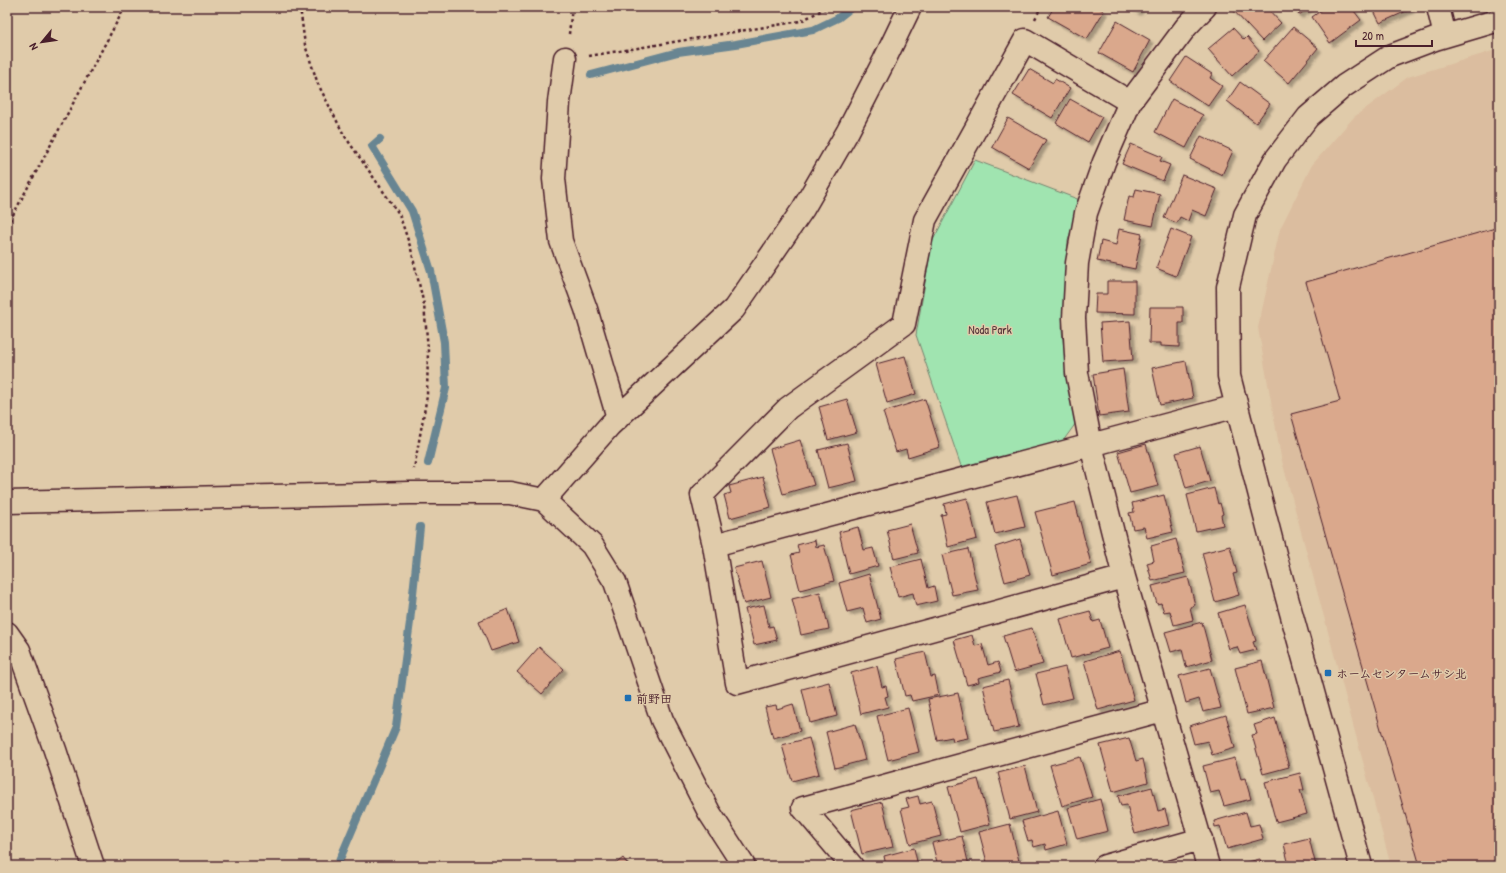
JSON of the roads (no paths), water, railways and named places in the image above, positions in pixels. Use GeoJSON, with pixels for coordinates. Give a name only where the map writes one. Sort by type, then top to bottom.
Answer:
{"type":"FeatureCollection","features":[{"type":"Feature","properties":{"kind":"street"},"geometry":{"type":"LineString","coordinates":[[544,500],[618,418],[734,309],[804,210],[848,131],[910,7]]}},
{"type":"Feature","properties":{"kind":"street"},"geometry":{"type":"LineString","coordinates":[[1205,7],[1186,27],[1130,102],[1104,162],[1086,213],[1077,263],[1074,318],[1078,373],[1091,445],[1124,577],[1208,866]]}},
{"type":"Feature","properties":{"kind":"street"},"geometry":{"type":"LineString","coordinates":[[1438,7],[1445,36]]}},
{"type":"Feature","properties":{"kind":"street"},"geometry":{"type":"LineString","coordinates":[[1362,866],[1276,558],[1229,376],[1228,286],[1245,215],[1271,167],[1308,117],[1344,86],[1390,56],[1445,36],[1499,20]]}},
{"type":"Feature","properties":{"kind":"street"},"geometry":{"type":"LineString","coordinates":[[1124,577],[737,683],[714,545],[702,495],[788,408],[904,324],[926,220],[1025,40],[1130,102]]}},
{"type":"Feature","properties":{"kind":"street"},"geometry":{"type":"LineString","coordinates":[[565,58],[559,102],[554,179],[561,241],[586,309],[618,418]]}},
{"type":"Feature","properties":{"kind":"street"},"geometry":{"type":"LineString","coordinates":[[714,545],[1237,406]]}},
{"type":"Feature","properties":{"kind":"street"},"geometry":{"type":"LineString","coordinates":[[7,502],[410,493],[510,494],[544,500],[592,545],[615,582],[662,720],[709,812],[744,866]]}},
{"type":"Feature","properties":{"kind":"street"},"geometry":{"type":"LineString","coordinates":[[7,633],[19,650],[55,750],[93,866]]}},
{"type":"Feature","properties":{"kind":"street"},"geometry":{"type":"LineString","coordinates":[[852,866],[803,808],[1163,710]]}},
{"type":"Feature","properties":{"kind":"street"},"geometry":{"type":"LineString","coordinates":[[1105,866],[1201,839]]}},
{"type":"Feature","properties":{"kind":"waterway"},"geometry":{"type":"LineString","coordinates":[[591,75],[678,52],[736,44],[813,30],[838,18],[852,7]]}},
{"type":"Feature","properties":{"kind":"waterway"},"geometry":{"type":"LineString","coordinates":[[380,139],[372,146],[412,211],[431,271],[444,342],[446,388],[428,463]]}},
{"type":"Feature","properties":{"kind":"waterway"},"geometry":{"type":"LineString","coordinates":[[337,866],[396,727],[410,622],[420,527]]}},
{"type":"Feature","properties":{"kind":"place","name":"ホームセンタームサシ北"},"geometry":{"type":"Point","coordinates":[1328,673]}},
{"type":"Feature","properties":{"kind":"place","name":"前野田"},"geometry":{"type":"Point","coordinates":[628,698]}},
{"type":"Feature","properties":{"kind":"park label","name":"Noda Park"},"geometry":{"type":"Point","coordinates":[990,329]}}]}
